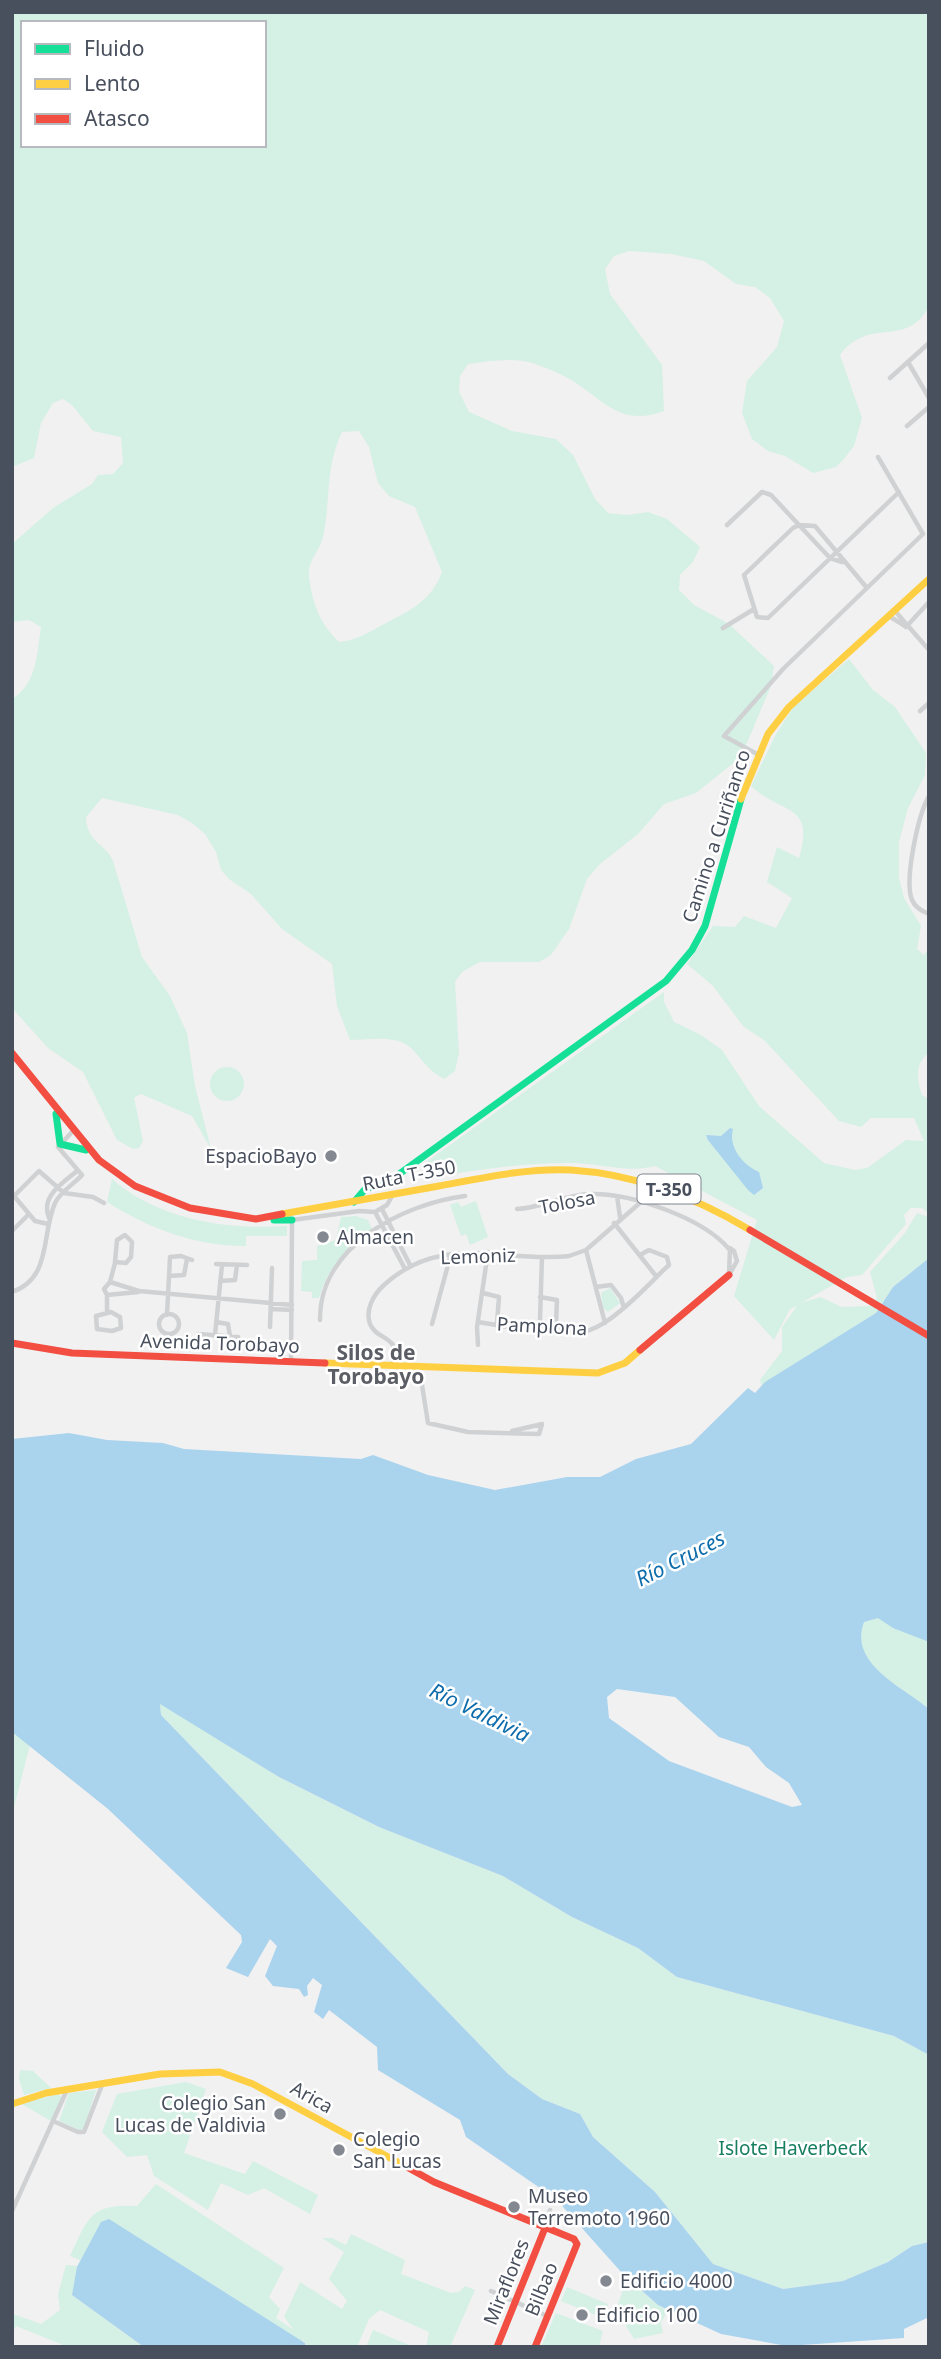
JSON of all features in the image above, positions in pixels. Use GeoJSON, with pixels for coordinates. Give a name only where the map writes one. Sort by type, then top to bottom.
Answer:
{"type":"FeatureCollection","features":[{"type":"Feature","properties":{"kind":"main road","name":"Camino a Curiñanco"},"geometry":{"type":"LineString","coordinates":[[354,1202],[366,1188],[384,1185],[666,981],[692,950],[705,926],[746,783],[757,754],[789,707],[929,579]]}},
{"type":"Feature","properties":{"kind":"main road","name":"Ruta T-350"},"geometry":{"type":"LineString","coordinates":[[12,1053],[91,1152],[125,1180],[167,1200],[216,1214],[256,1219],[528,1171],[584,1171],[628,1178],[671,1190],[712,1207],[929,1336]]}},
{"type":"Feature","properties":{"kind":"main road"},"geometry":{"type":"LineString","coordinates":[[54,1107],[60,1144],[73,1145],[91,1152]]}},
{"type":"Feature","properties":{"kind":"main road"},"geometry":{"type":"LineString","coordinates":[[384,1185],[392,1196]]}},
{"type":"Feature","properties":{"kind":"main road"},"geometry":{"type":"LineString","coordinates":[[256,1219],[292,1220]]}},
{"type":"Feature","properties":{"kind":"main road","name":"Avenida Torobayo"},"geometry":{"type":"LineString","coordinates":[[12,1343],[72,1353],[608,1371],[625,1363],[730,1275]]}},
{"type":"Feature","properties":{"kind":"main road","name":"Arica"},"geometry":{"type":"LineString","coordinates":[[12,2104],[21,2099],[160,2074],[220,2072],[243,2080],[434,2182],[574,2239],[577,2244]]}},
{"type":"Feature","properties":{"kind":"main road","name":"Miraflores"},"geometry":{"type":"LineString","coordinates":[[496,2347],[545,2228]]}},
{"type":"Feature","properties":{"kind":"main road","name":"Bilbao"},"geometry":{"type":"LineString","coordinates":[[535,2347],[577,2244]]}},
{"type":"Feature","properties":{"kind":"street"},"geometry":{"type":"LineString","coordinates":[[890,378],[929,343]]}},
{"type":"Feature","properties":{"kind":"street"},"geometry":{"type":"LineString","coordinates":[[908,362],[929,398]]}},
{"type":"Feature","properties":{"kind":"street"},"geometry":{"type":"LineString","coordinates":[[907,426],[929,407]]}},
{"type":"Feature","properties":{"kind":"street"},"geometry":{"type":"LineString","coordinates":[[757,754],[724,736],[783,669],[923,534],[878,457]]}},
{"type":"Feature","properties":{"kind":"street"},"geometry":{"type":"LineString","coordinates":[[727,525],[762,492],[771,495],[830,558],[842,562]]}},
{"type":"Feature","properties":{"kind":"street"},"geometry":{"type":"LineString","coordinates":[[867,588],[842,562],[838,551],[815,526],[793,528],[744,575],[757,617],[768,618],[830,558],[838,551],[899,492]]}},
{"type":"Feature","properties":{"kind":"street"},"geometry":{"type":"LineString","coordinates":[[906,626],[929,603]]}},
{"type":"Feature","properties":{"kind":"street"},"geometry":{"type":"LineString","coordinates":[[723,628],[754,609]]}},
{"type":"Feature","properties":{"kind":"street"},"geometry":{"type":"LineString","coordinates":[[892,614],[901,618],[929,650]]}},
{"type":"Feature","properties":{"kind":"street"},"geometry":{"type":"LineString","coordinates":[[892,614],[896,623],[906,626]]}},
{"type":"Feature","properties":{"kind":"street"},"geometry":{"type":"LineString","coordinates":[[920,711],[929,703]]}},
{"type":"Feature","properties":{"kind":"street"},"geometry":{"type":"LineString","coordinates":[[929,796],[913,856],[911,895],[917,907],[929,914]]}},
{"type":"Feature","properties":{"kind":"street"},"geometry":{"type":"LineString","coordinates":[[12,1292],[28,1284],[37,1274],[49,1221],[58,1199],[82,1175],[59,1150],[60,1144],[73,1131]]}},
{"type":"Feature","properties":{"kind":"street"},"geometry":{"type":"LineString","coordinates":[[49,1221],[35,1221],[15,1199],[16,1192],[39,1171],[64,1193],[93,1197],[104,1203]]}},
{"type":"Feature","properties":{"kind":"street"},"geometry":{"type":"LineString","coordinates":[[49,1221],[47,1205],[57,1188],[78,1171]]}},
{"type":"Feature","properties":{"kind":"street","name":"Tolosa"},"geometry":{"type":"LineString","coordinates":[[517,1209],[535,1208],[581,1195],[617,1196],[641,1202],[714,1234],[729,1248],[730,1275]]}},
{"type":"Feature","properties":{"kind":"street"},"geometry":{"type":"LineString","coordinates":[[291,1362],[292,1220],[359,1211],[375,1212],[382,1209],[392,1196]]}},
{"type":"Feature","properties":{"kind":"street"},"geometry":{"type":"LineString","coordinates":[[320,1320],[322,1298],[331,1272],[350,1250],[388,1222],[429,1204],[465,1196]]}},
{"type":"Feature","properties":{"kind":"street"},"geometry":{"type":"LineString","coordinates":[[617,1196],[620,1218]]}},
{"type":"Feature","properties":{"kind":"street"},"geometry":{"type":"LineString","coordinates":[[354,1202],[359,1211]]}},
{"type":"Feature","properties":{"kind":"street"},"geometry":{"type":"LineString","coordinates":[[605,1323],[586,1250],[641,1202]]}},
{"type":"Feature","properties":{"kind":"street"},"geometry":{"type":"LineString","coordinates":[[382,1209],[411,1265]]}},
{"type":"Feature","properties":{"kind":"street"},"geometry":{"type":"LineString","coordinates":[[375,1212],[380,1227],[405,1269]]}},
{"type":"Feature","properties":{"kind":"street"},"geometry":{"type":"LineString","coordinates":[[12,1231],[29,1214]]}},
{"type":"Feature","properties":{"kind":"street"},"geometry":{"type":"LineString","coordinates":[[614,1223],[656,1276],[669,1265],[667,1257],[648,1250],[640,1255]]}},
{"type":"Feature","properties":{"kind":"street"},"geometry":{"type":"LineString","coordinates":[[107,1313],[104,1287],[110,1282],[117,1240],[123,1235],[129,1237],[132,1242],[130,1259],[126,1263],[115,1262]]}},
{"type":"Feature","properties":{"kind":"street","name":"Lemoniz"},"geometry":{"type":"LineString","coordinates":[[393,1365],[392,1343],[374,1330],[369,1312],[378,1291],[411,1265],[452,1254],[488,1252],[569,1256],[586,1250]]}},
{"type":"Feature","properties":{"kind":"street"},"geometry":{"type":"LineString","coordinates":[[478,1345],[478,1322],[488,1252]]}},
{"type":"Feature","properties":{"kind":"street"},"geometry":{"type":"LineString","coordinates":[[432,1324],[452,1254]]}},
{"type":"Feature","properties":{"kind":"street"},"geometry":{"type":"LineString","coordinates":[[542,1256],[540,1297],[543,1326]]}},
{"type":"Feature","properties":{"kind":"street"},"geometry":{"type":"LineString","coordinates":[[167,1315],[168,1295],[169,1276],[170,1257],[190,1259],[184,1275],[169,1276]]}},
{"type":"Feature","properties":{"kind":"street"},"geometry":{"type":"LineString","coordinates":[[215,1264],[247,1265]]}},
{"type":"Feature","properties":{"kind":"street"},"geometry":{"type":"LineString","coordinates":[[215,1335],[222,1265]]}},
{"type":"Feature","properties":{"kind":"street"},"geometry":{"type":"LineString","coordinates":[[220,1281],[235,1280],[237,1265]]}},
{"type":"Feature","properties":{"kind":"street"},"geometry":{"type":"LineString","coordinates":[[270,1327],[272,1268]]}},
{"type":"Feature","properties":{"kind":"street","name":"Pamplona"},"geometry":{"type":"LineString","coordinates":[[478,1322],[509,1327],[556,1324],[562,1329],[578,1332],[605,1323],[656,1276]]}},
{"type":"Feature","properties":{"kind":"street"},"geometry":{"type":"LineString","coordinates":[[110,1282],[139,1292]]}},
{"type":"Feature","properties":{"kind":"street"},"geometry":{"type":"LineString","coordinates":[[596,1287],[611,1285],[621,1298],[624,1308]]}},
{"type":"Feature","properties":{"kind":"street"},"geometry":{"type":"LineString","coordinates":[[107,1295],[139,1292],[292,1308]]}},
{"type":"Feature","properties":{"kind":"street"},"geometry":{"type":"LineString","coordinates":[[483,1293],[499,1297],[497,1323]]}},
{"type":"Feature","properties":{"kind":"street"},"geometry":{"type":"LineString","coordinates":[[540,1297],[557,1300],[556,1324]]}},
{"type":"Feature","properties":{"kind":"street"},"geometry":{"type":"LineString","coordinates":[[107,1313],[120,1317],[121,1328],[112,1331],[97,1329],[96,1316],[107,1313]]}},
{"type":"Feature","properties":{"kind":"street"},"geometry":{"type":"LineString","coordinates":[[167,1315],[179,1322],[176,1332],[159,1329],[158,1320],[167,1315]]}},
{"type":"Feature","properties":{"kind":"street"},"geometry":{"type":"LineString","coordinates":[[216,1322],[229,1324],[230,1336]]}},
{"type":"Feature","properties":{"kind":"street"},"geometry":{"type":"LineString","coordinates":[[198,1334],[238,1337]]}},
{"type":"Feature","properties":{"kind":"street"},"geometry":{"type":"LineString","coordinates":[[419,1366],[428,1423],[468,1432],[512,1431],[540,1434],[542,1424],[539,1422],[512,1431]]}},
{"type":"Feature","properties":{"kind":"street"},"geometry":{"type":"LineString","coordinates":[[53,2121],[84,2132],[102,2085]]}},
{"type":"Feature","properties":{"kind":"street"},"geometry":{"type":"LineString","coordinates":[[12,2211],[67,2090]]}},
{"type":"Feature","properties":{"kind":"street"},"geometry":{"type":"LineString","coordinates":[[545,2228],[550,2210]]}},
{"type":"Feature","properties":{"kind":"street"},"geometry":{"type":"LineString","coordinates":[[491,2291],[547,2316]]}},
{"type":"Feature","properties":{"kind":"green space"},"geometry":{"type":"Polygon","coordinates":[[[12,12],[929,12],[929,306],[910,327],[863,337],[851,343],[840,355],[862,418],[854,446],[836,467],[813,473],[785,456],[768,451],[752,439],[742,413],[747,381],[777,347],[784,321],[770,298],[755,287],[736,284],[704,261],[671,254],[629,251],[614,256],[605,269],[610,294],[662,365],[664,411],[637,416],[625,414],[605,404],[569,378],[525,361],[501,360],[468,364],[460,376],[459,392],[469,412],[512,431],[556,439],[573,455],[595,499],[608,513],[627,515],[648,512],[667,519],[700,547],[693,562],[680,575],[679,590],[694,605],[729,624],[774,666],[771,686],[741,757],[696,793],[664,804],[638,834],[600,864],[587,879],[569,929],[551,955],[539,962],[480,962],[462,972],[455,982],[459,1053],[455,1071],[444,1079],[430,1069],[411,1048],[398,1041],[350,1040],[337,1006],[332,964],[282,929],[251,894],[229,879],[221,870],[216,852],[205,834],[192,823],[178,815],[102,798],[86,817],[87,826],[93,838],[113,861],[142,957],[170,996],[187,1033],[195,1086],[211,1149],[192,1116],[141,1094],[134,1098],[143,1141],[139,1148],[133,1149],[117,1140],[83,1072],[48,1048],[12,1008],[12,699],[27,685],[31,676],[41,627],[29,620],[12,622],[12,544],[53,508],[92,484],[98,475],[113,474],[123,463],[121,437],[93,431],[72,405],[63,399],[53,403],[41,423],[34,458],[12,467],[12,12]],[[359,431],[342,432],[333,458],[323,537],[309,571],[312,595],[318,612],[339,642],[363,635],[412,609],[432,590],[442,572],[415,507],[389,496],[378,483],[369,447],[359,431]]]}},
{"type":"Feature","properties":{"kind":"green space"},"geometry":{"type":"Polygon","coordinates":[[[849,659],[873,690],[895,707],[926,753],[925,775],[908,808],[899,842],[899,878],[904,898],[921,926],[917,949],[924,955],[929,948],[929,1052],[921,1062],[918,1072],[922,1095],[929,1099],[929,1214],[922,1208],[911,1208],[904,1215],[906,1224],[862,1275],[847,1277],[801,1303],[820,1297],[842,1307],[869,1306],[877,1298],[870,1272],[905,1233],[917,1213],[929,1217],[929,1258],[893,1287],[876,1313],[762,1386],[760,1380],[782,1351],[782,1327],[797,1306],[790,1309],[774,1340],[734,1296],[757,1220],[655,1166],[635,1169],[575,1163],[539,1164],[430,1177],[422,1165],[664,992],[664,1002],[674,1022],[701,1035],[722,1050],[759,1106],[824,1163],[855,1170],[867,1168],[906,1140],[924,1141],[914,1118],[871,1118],[861,1127],[839,1121],[765,1041],[743,1026],[713,986],[687,964],[713,926],[735,927],[744,916],[776,928],[792,898],[767,882],[777,847],[799,858],[803,827],[793,812],[751,786],[776,734],[794,706],[849,659]]]}},
{"type":"Feature","properties":{"kind":"green space"},"geometry":{"type":"Polygon","coordinates":[[[227,1067],[239,1072],[244,1084],[239,1096],[227,1101],[215,1096],[210,1084],[215,1072],[227,1067]]]}},
{"type":"Feature","properties":{"kind":"green space"},"geometry":{"type":"Polygon","coordinates":[[[112,1179],[131,1193],[172,1213],[218,1224],[287,1226],[287,1236],[246,1236],[246,1246],[209,1243],[174,1234],[156,1228],[107,1202],[112,1179]]]}},
{"type":"Feature","properties":{"kind":"green space"},"geometry":{"type":"Polygon","coordinates":[[[476,1201],[488,1237],[470,1245],[466,1234],[461,1236],[450,1205],[458,1202],[461,1207],[476,1201]]]}},
{"type":"Feature","properties":{"kind":"green space"},"geometry":{"type":"Polygon","coordinates":[[[356,1216],[368,1220],[372,1229],[333,1267],[319,1298],[312,1298],[312,1292],[301,1291],[302,1261],[317,1260],[317,1246],[336,1240],[341,1217],[356,1216]]]}},
{"type":"Feature","properties":{"kind":"green space"},"geometry":{"type":"Polygon","coordinates":[[[610,1288],[620,1303],[608,1312],[603,1308],[601,1293],[610,1288]]]}},
{"type":"Feature","properties":{"kind":"green space"},"geometry":{"type":"Polygon","coordinates":[[[929,1534],[929,1715],[867,1665],[854,1630],[859,1601],[929,1534]]]}},
{"type":"Feature","properties":{"kind":"green space","name":"Islote Haverbeck"},"geometry":{"type":"Polygon","coordinates":[[[160,1703],[279,1777],[379,1827],[503,1876],[572,1917],[638,1948],[677,1977],[894,2036],[929,2055],[929,2242],[912,2246],[888,2262],[843,2281],[783,2289],[713,2264],[655,2192],[593,2137],[580,2114],[542,2099],[508,2074],[161,1715],[160,1703]]]}},
{"type":"Feature","properties":{"kind":"green space"},"geometry":{"type":"Polygon","coordinates":[[[12,1732],[30,1745],[12,1815],[12,1732]]]}},
{"type":"Feature","properties":{"kind":"green space"},"geometry":{"type":"Polygon","coordinates":[[[20,2070],[33,2071],[51,2088],[24,2095],[19,2079],[20,2070]]]}},
{"type":"Feature","properties":{"kind":"green space"},"geometry":{"type":"Polygon","coordinates":[[[186,2082],[206,2089],[184,2153],[245,2174],[253,2161],[318,2195],[310,2214],[264,2188],[248,2195],[221,2183],[208,2210],[154,2176],[147,2155],[127,2157],[102,2132],[117,2094],[186,2082]]]}},
{"type":"Feature","properties":{"kind":"green space"},"geometry":{"type":"Polygon","coordinates":[[[96,2090],[84,2129],[79,2130],[59,2121],[69,2093],[96,2090]]]}},
{"type":"Feature","properties":{"kind":"green space"},"geometry":{"type":"Polygon","coordinates":[[[59,2094],[62,2098],[51,2121],[20,2103],[59,2094]]]}},
{"type":"Feature","properties":{"kind":"green space"},"geometry":{"type":"Polygon","coordinates":[[[156,2184],[284,2268],[269,2297],[280,2309],[276,2318],[294,2330],[284,2317],[300,2282],[342,2309],[347,2301],[329,2279],[344,2252],[322,2238],[332,2238],[346,2245],[351,2234],[405,2260],[401,2274],[451,2293],[459,2292],[465,2286],[475,2290],[450,2347],[426,2347],[429,2332],[380,2310],[369,2319],[357,2347],[306,2347],[303,2338],[303,2344],[74,2289],[72,2295],[144,2347],[68,2347],[16,2326],[12,2334],[13,2314],[41,2324],[60,2310],[58,2294],[66,2265],[78,2266],[80,2260],[70,2256],[81,2232],[93,2216],[109,2207],[137,2206],[156,2184]]]}},
{"type":"Feature","properties":{"kind":"green space"},"geometry":{"type":"Polygon","coordinates":[[[627,2278],[658,2305],[668,2310],[661,2323],[663,2333],[634,2339],[616,2310],[627,2278]]]}},
{"type":"Feature","properties":{"kind":"green space"},"geometry":{"type":"Polygon","coordinates":[[[567,2287],[608,2304],[606,2319],[561,2301],[567,2287]]]}},
{"type":"Feature","properties":{"kind":"green space"},"geometry":{"type":"Polygon","coordinates":[[[556,2313],[603,2331],[599,2347],[541,2347],[556,2313]]]}},
{"type":"Feature","properties":{"kind":"green space"},"geometry":{"type":"Polygon","coordinates":[[[373,2330],[414,2347],[366,2347],[373,2330]]]}},
{"type":"Feature","properties":{"kind":"water"},"geometry":{"type":"Polygon","coordinates":[[[730,1128],[733,1129],[733,1142],[738,1155],[747,1165],[759,1172],[763,1188],[754,1195],[706,1135],[721,1136],[730,1128]]]}},
{"type":"Feature","properties":{"kind":"water"},"geometry":{"type":"Polygon","coordinates":[[[929,1258],[929,1642],[893,1628],[878,1618],[864,1622],[861,1637],[864,1650],[881,1673],[929,1709],[929,2055],[894,2036],[677,1977],[638,1948],[572,1917],[503,1876],[379,1827],[279,1777],[160,1704],[161,1715],[508,2074],[542,2099],[580,2114],[593,2137],[655,2192],[713,2264],[783,2289],[843,2281],[888,2262],[912,2246],[929,2242],[929,2317],[904,2329],[904,2338],[787,2346],[721,2334],[658,2305],[622,2273],[556,2199],[466,2137],[460,2120],[378,2070],[377,2047],[329,2010],[323,2019],[314,2012],[322,1985],[313,1978],[307,1986],[308,1995],[304,1997],[299,1989],[273,1986],[265,1976],[277,1946],[270,1939],[248,1977],[226,1968],[242,1942],[241,1935],[108,1809],[12,1732],[12,1439],[69,1433],[107,1440],[163,1443],[184,1449],[361,1459],[373,1455],[428,1475],[495,1490],[567,1477],[600,1477],[636,1459],[691,1444],[748,1388],[755,1393],[765,1382],[876,1313],[893,1287],[929,1258]],[[617,1689],[607,1697],[609,1718],[669,1761],[792,1807],[802,1805],[789,1783],[766,1767],[749,1747],[719,1737],[675,1697],[617,1689]]]}},
{"type":"Feature","properties":{"kind":"water"},"geometry":{"type":"Polygon","coordinates":[[[109,2219],[305,2343],[305,2347],[144,2347],[72,2295],[77,2267],[101,2222],[109,2219]]]}},
{"type":"Feature","properties":{"kind":"traffic: fast"},"geometry":{"type":"LineString","coordinates":[[354,1202],[366,1188],[384,1185],[666,981],[692,950],[705,926],[741,799]]}},
{"type":"Feature","properties":{"kind":"traffic: fast"},"geometry":{"type":"LineString","coordinates":[[56,1114],[60,1144],[86,1150]]}},
{"type":"Feature","properties":{"kind":"traffic: fast"},"geometry":{"type":"LineString","coordinates":[[274,1220],[292,1220]]}},
{"type":"Feature","properties":{"kind":"traffic: slow"},"geometry":{"type":"LineString","coordinates":[[741,799],[768,734],[789,707],[929,579]]}},
{"type":"Feature","properties":{"kind":"traffic: slow"},"geometry":{"type":"LineString","coordinates":[[282,1214],[504,1174],[571,1170],[619,1176],[664,1189],[708,1207],[750,1230]]}},
{"type":"Feature","properties":{"kind":"traffic: slow"},"geometry":{"type":"LineString","coordinates":[[325,1363],[598,1373],[625,1363],[640,1350]]}},
{"type":"Feature","properties":{"kind":"traffic: slow"},"geometry":{"type":"LineString","coordinates":[[12,2104],[46,2093],[160,2074],[220,2072],[253,2084],[405,2166]]}},
{"type":"Feature","properties":{"kind":"traffic: jam"},"geometry":{"type":"LineString","coordinates":[[12,1053],[99,1160],[135,1186],[190,1208],[256,1219],[282,1214]]}},
{"type":"Feature","properties":{"kind":"traffic: jam"},"geometry":{"type":"LineString","coordinates":[[750,1230],[929,1336]]}},
{"type":"Feature","properties":{"kind":"traffic: jam"},"geometry":{"type":"LineString","coordinates":[[640,1350],[729,1275]]}},
{"type":"Feature","properties":{"kind":"traffic: jam"},"geometry":{"type":"LineString","coordinates":[[12,1343],[72,1353],[325,1363]]}},
{"type":"Feature","properties":{"kind":"traffic: jam"},"geometry":{"type":"LineString","coordinates":[[405,2166],[434,2182],[574,2239],[577,2244],[535,2347]]}},
{"type":"Feature","properties":{"kind":"traffic: jam"},"geometry":{"type":"LineString","coordinates":[[497,2347],[545,2228]]}},
{"type":"Feature","properties":{"kind":"place","name":"EspacioBayo"},"geometry":{"type":"Point","coordinates":[331,1156]}},
{"type":"Feature","properties":{"kind":"place","name":"Almacen"},"geometry":{"type":"Point","coordinates":[323,1237]}},
{"type":"Feature","properties":{"kind":"place","name":"Colegio San Lucas de Valdivia"},"geometry":{"type":"Point","coordinates":[280,2114]}},
{"type":"Feature","properties":{"kind":"place","name":"Colegio San Lucas"},"geometry":{"type":"Point","coordinates":[339,2150]}},
{"type":"Feature","properties":{"kind":"place","name":"Museo Terremoto 1960"},"geometry":{"type":"Point","coordinates":[514,2207]}},
{"type":"Feature","properties":{"kind":"place","name":"Edificio 4000"},"geometry":{"type":"Point","coordinates":[606,2281]}},
{"type":"Feature","properties":{"kind":"place","name":"Edificio 100"},"geometry":{"type":"Point","coordinates":[582,2315]}},
{"type":"Feature","properties":{"kind":"district","name":"Silos de Torobayo"},"geometry":{"type":"Point","coordinates":[376,1364]}},
{"type":"Feature","properties":{"kind":"water label","name":"Río Cruces"},"geometry":{"type":"Point","coordinates":[680,1558]}},
{"type":"Feature","properties":{"kind":"water label","name":"Río Valdivia"},"geometry":{"type":"Point","coordinates":[480,1712]}}]}
